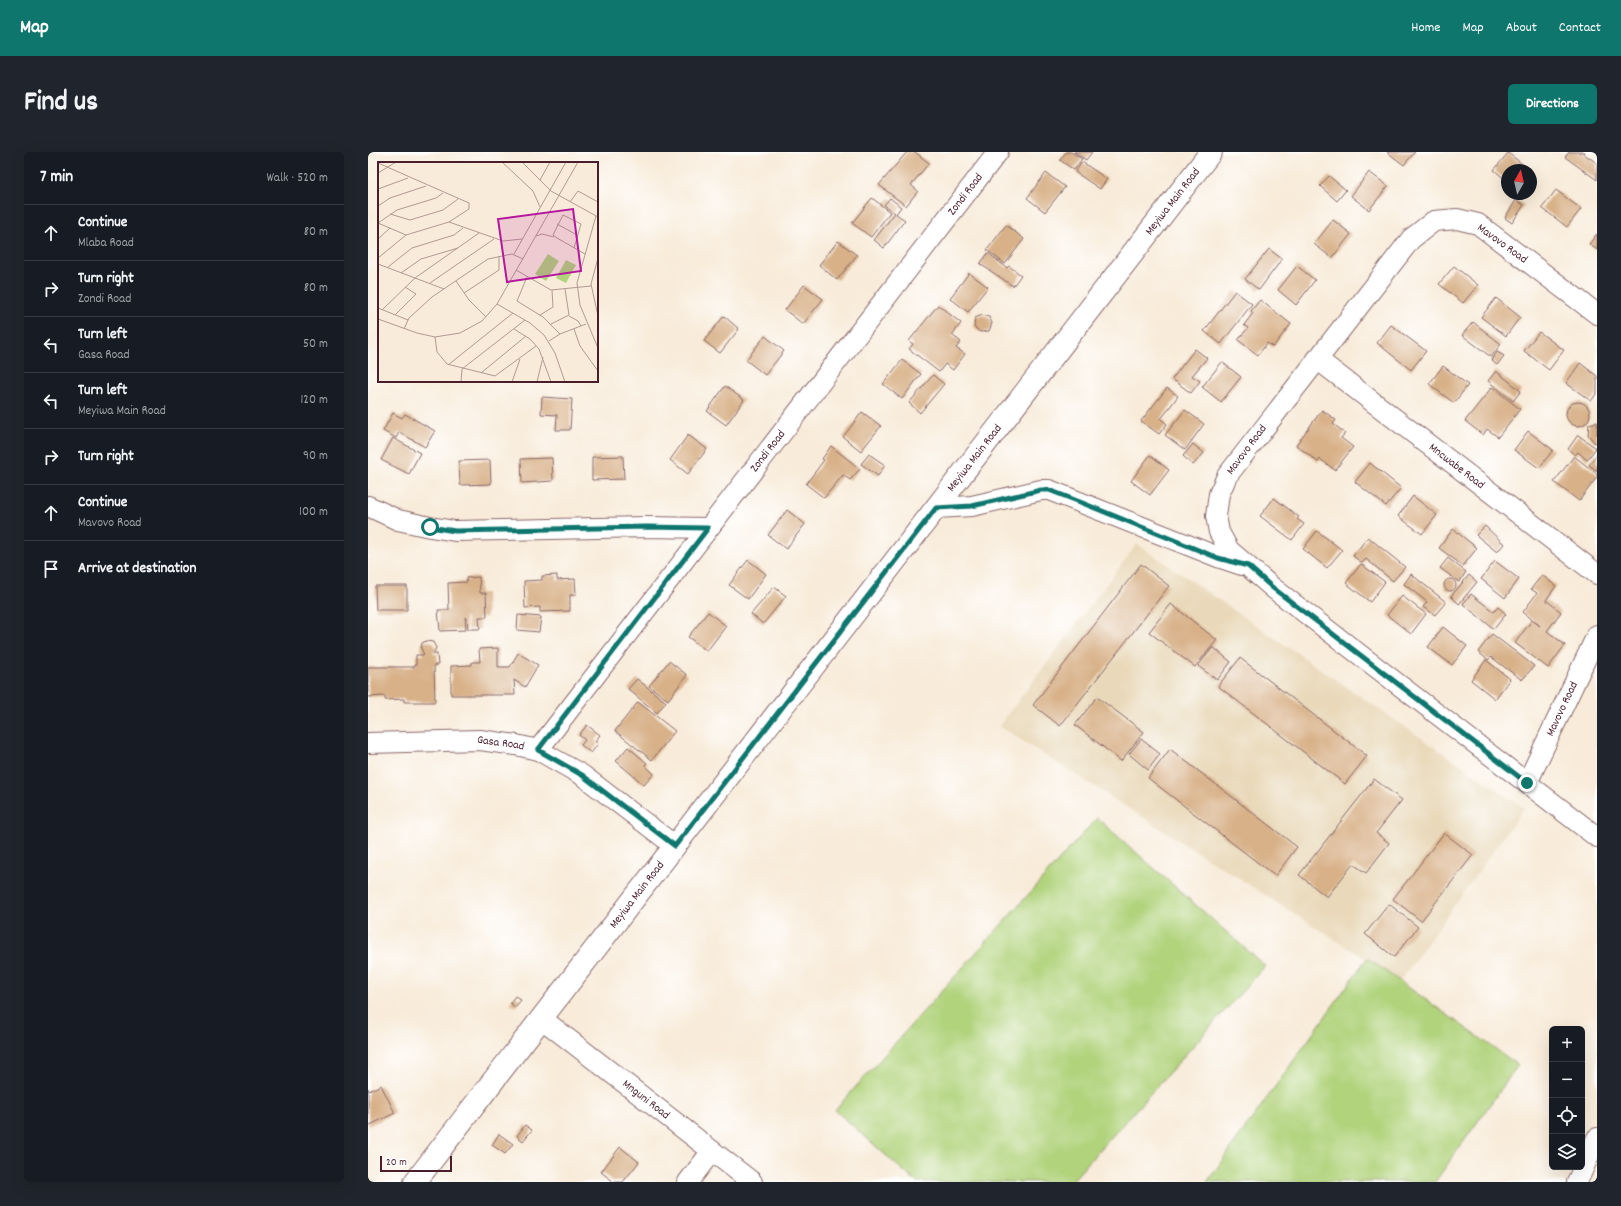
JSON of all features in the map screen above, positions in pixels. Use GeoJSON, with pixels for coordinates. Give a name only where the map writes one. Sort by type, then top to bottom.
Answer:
{"type":"FeatureCollection","features":[{"type":"Feature","properties":{"kind":"street","name":"Zondi Road"},"geometry":{"type":"LineString","coordinates":[[538,750],[998,152]]}},
{"type":"Feature","properties":{"kind":"street","name":"Meyiwa Main Road"},"geometry":{"type":"LineString","coordinates":[[415,1182],[1211,152]]}},
{"type":"Feature","properties":{"kind":"street","name":"Mavovo Road"},"geometry":{"type":"LineString","coordinates":[[1597,314],[1478,224],[1457,219],[1434,221],[1411,239],[1227,476],[1218,494],[1216,516],[1219,532],[1229,550],[1273,588],[1597,837]]}},
{"type":"Feature","properties":{"kind":"street","name":"Mncwabe Road"},"geometry":{"type":"LineString","coordinates":[[1317,359],[1597,574]]}},
{"type":"Feature","properties":{"kind":"street"},"geometry":{"type":"LineString","coordinates":[[936,508],[972,506],[1041,490],[1049,490],[1218,558],[1248,566]]}},
{"type":"Feature","properties":{"kind":"street"},"geometry":{"type":"LineString","coordinates":[[368,506],[398,520],[455,531],[646,527],[708,528]]}},
{"type":"Feature","properties":{"kind":"street","name":"Mavovo Road"},"geometry":{"type":"LineString","coordinates":[[1527,783],[1597,635]]}},
{"type":"Feature","properties":{"kind":"street","name":"Gasa Road"},"geometry":{"type":"LineString","coordinates":[[368,743],[480,740],[538,750],[582,775],[675,846]]}},
{"type":"Feature","properties":{"kind":"street","name":"Mnguni Road"},"geometry":{"type":"LineString","coordinates":[[541,1018],[752,1182]]}},
{"type":"Feature","properties":{"kind":"street"},"geometry":{"type":"LineString","coordinates":[[1577,1182],[1597,1138]]}},
{"type":"Feature","properties":{"kind":"street"},"geometry":{"type":"LineString","coordinates":[[688,1182],[712,1151]]}},
{"type":"Feature","properties":{"kind":"shaded area"},"geometry":{"type":"Polygon","coordinates":[[[1137,544],[1524,808],[1400,981],[999,726],[1137,544]]]}},
{"type":"Feature","properties":{"kind":"green space"},"geometry":{"type":"Polygon","coordinates":[[[1097,818],[1265,966],[1071,1182],[916,1182],[835,1110],[1097,818]]]}},
{"type":"Feature","properties":{"kind":"green space"},"geometry":{"type":"Polygon","coordinates":[[[1367,958],[1518,1065],[1435,1182],[1207,1182],[1367,958]]]}},
{"type":"Feature","properties":{"kind":"building"},"geometry":{"type":"Polygon","coordinates":[[[907,152],[915,152],[929,163],[911,185],[918,191],[906,206],[879,185],[907,152]]]}},
{"type":"Feature","properties":{"kind":"building"},"geometry":{"type":"Polygon","coordinates":[[[1066,152],[1071,152],[1082,159],[1074,170],[1060,160],[1066,152]]]}},
{"type":"Feature","properties":{"kind":"building"},"geometry":{"type":"Polygon","coordinates":[[[1074,152],[1092,152],[1086,160],[1074,152]]]}},
{"type":"Feature","properties":{"kind":"building"},"geometry":{"type":"Polygon","coordinates":[[[1387,152],[1415,152],[1404,165],[1387,152]]]}},
{"type":"Feature","properties":{"kind":"building"},"geometry":{"type":"Polygon","coordinates":[[[1569,152],[1585,152],[1584,154],[1597,163],[1597,180],[1565,157],[1569,152]]]}},
{"type":"Feature","properties":{"kind":"building"},"geometry":{"type":"Polygon","coordinates":[[[1508,153],[1522,164],[1501,164],[1501,176],[1494,170],[1508,153]]]}},
{"type":"Feature","properties":{"kind":"building"},"geometry":{"type":"Polygon","coordinates":[[[1082,162],[1107,179],[1100,189],[1075,172],[1082,162]]]}},
{"type":"Feature","properties":{"kind":"building"},"geometry":{"type":"Polygon","coordinates":[[[1369,172],[1388,186],[1369,210],[1351,196],[1369,172]]]}},
{"type":"Feature","properties":{"kind":"building"},"geometry":{"type":"Polygon","coordinates":[[[1046,173],[1065,187],[1045,212],[1027,198],[1046,173]]]}},
{"type":"Feature","properties":{"kind":"building"},"geometry":{"type":"Polygon","coordinates":[[[1329,176],[1346,190],[1337,201],[1320,186],[1329,176]]]}},
{"type":"Feature","properties":{"kind":"building"},"geometry":{"type":"Polygon","coordinates":[[[1556,190],[1581,209],[1567,227],[1542,208],[1556,190]]]}},
{"type":"Feature","properties":{"kind":"building"},"geometry":{"type":"Polygon","coordinates":[[[872,198],[890,212],[871,237],[852,223],[872,198]]]}},
{"type":"Feature","properties":{"kind":"building"},"geometry":{"type":"Polygon","coordinates":[[[890,198],[901,207],[896,214],[905,220],[884,248],[874,240],[895,213],[884,205],[890,198]]]}},
{"type":"Feature","properties":{"kind":"building"},"geometry":{"type":"Polygon","coordinates":[[[1516,200],[1524,205],[1512,223],[1505,218],[1516,200]]]}},
{"type":"Feature","properties":{"kind":"building"},"geometry":{"type":"Polygon","coordinates":[[[1333,220],[1351,234],[1332,258],[1314,244],[1333,220]]]}},
{"type":"Feature","properties":{"kind":"building"},"geometry":{"type":"Polygon","coordinates":[[[1006,225],[1024,239],[1005,264],[987,250],[1006,225]]]}},
{"type":"Feature","properties":{"kind":"building"},"geometry":{"type":"Polygon","coordinates":[[[1597,234],[1597,250],[1589,244],[1597,234]]]}},
{"type":"Feature","properties":{"kind":"building"},"geometry":{"type":"Polygon","coordinates":[[[838,241],[857,255],[837,280],[819,265],[838,241]]]}},
{"type":"Feature","properties":{"kind":"building"},"geometry":{"type":"Polygon","coordinates":[[[1269,249],[1282,259],[1259,290],[1245,279],[1269,249]]]}},
{"type":"Feature","properties":{"kind":"building"},"geometry":{"type":"Polygon","coordinates":[[[988,253],[1007,268],[1009,266],[1021,275],[1013,286],[980,264],[988,253]]]}},
{"type":"Feature","properties":{"kind":"building"},"geometry":{"type":"Polygon","coordinates":[[[1297,266],[1315,280],[1296,305],[1278,290],[1297,266]]]}},
{"type":"Feature","properties":{"kind":"building"},"geometry":{"type":"Polygon","coordinates":[[[1454,266],[1478,285],[1463,303],[1439,284],[1454,266]]]}},
{"type":"Feature","properties":{"kind":"building"},"geometry":{"type":"Polygon","coordinates":[[[969,273],[988,287],[968,312],[950,298],[969,273]]]}},
{"type":"Feature","properties":{"kind":"building"},"geometry":{"type":"Polygon","coordinates":[[[804,285],[823,299],[803,324],[785,310],[804,285]]]}},
{"type":"Feature","properties":{"kind":"building"},"geometry":{"type":"Polygon","coordinates":[[[1235,291],[1252,304],[1221,344],[1204,331],[1235,291]]]}},
{"type":"Feature","properties":{"kind":"building"},"geometry":{"type":"Polygon","coordinates":[[[1496,298],[1520,317],[1506,336],[1481,317],[1496,298]]]}},
{"type":"Feature","properties":{"kind":"building"},"geometry":{"type":"Polygon","coordinates":[[[1260,300],[1291,324],[1273,347],[1267,343],[1258,355],[1238,340],[1248,328],[1244,325],[1253,313],[1251,311],[1260,300]]]}},
{"type":"Feature","properties":{"kind":"building"},"geometry":{"type":"Polygon","coordinates":[[[938,305],[961,323],[952,335],[961,342],[956,348],[965,354],[953,370],[945,364],[939,372],[909,349],[913,344],[909,341],[938,305]]]}},
{"type":"Feature","properties":{"kind":"building"},"geometry":{"type":"Polygon","coordinates":[[[982,315],[989,317],[992,323],[989,331],[980,332],[974,327],[975,318],[982,315]]]}},
{"type":"Feature","properties":{"kind":"building"},"geometry":{"type":"Polygon","coordinates":[[[724,316],[739,329],[720,353],[704,341],[724,316]]]}},
{"type":"Feature","properties":{"kind":"building"},"geometry":{"type":"Polygon","coordinates":[[[1473,322],[1501,344],[1491,357],[1462,335],[1473,322]]]}},
{"type":"Feature","properties":{"kind":"building"},"geometry":{"type":"Polygon","coordinates":[[[1391,325],[1426,351],[1411,370],[1377,343],[1391,325]]]}},
{"type":"Feature","properties":{"kind":"building"},"geometry":{"type":"Polygon","coordinates":[[[1539,332],[1564,350],[1549,370],[1524,351],[1539,332]]]}},
{"type":"Feature","properties":{"kind":"building"},"geometry":{"type":"Polygon","coordinates":[[[765,336],[784,351],[765,375],[746,360],[765,336]]]}},
{"type":"Feature","properties":{"kind":"building"},"geometry":{"type":"Polygon","coordinates":[[[1195,349],[1207,358],[1192,376],[1200,381],[1191,393],[1172,379],[1195,349]]]}},
{"type":"Feature","properties":{"kind":"building"},"geometry":{"type":"Polygon","coordinates":[[[1497,352],[1504,356],[1497,365],[1491,360],[1497,352]]]}},
{"type":"Feature","properties":{"kind":"building"},"geometry":{"type":"Polygon","coordinates":[[[902,360],[921,374],[902,399],[883,384],[902,360]]]}},
{"type":"Feature","properties":{"kind":"building"},"geometry":{"type":"Polygon","coordinates":[[[1222,362],[1241,377],[1221,402],[1202,387],[1222,362]]]}},
{"type":"Feature","properties":{"kind":"building"},"geometry":{"type":"Polygon","coordinates":[[[1580,363],[1597,376],[1597,393],[1591,401],[1566,383],[1580,363]]]}},
{"type":"Feature","properties":{"kind":"building"},"geometry":{"type":"Polygon","coordinates":[[[1443,366],[1468,385],[1454,403],[1429,384],[1443,366]]]}},
{"type":"Feature","properties":{"kind":"building"},"geometry":{"type":"Polygon","coordinates":[[[1496,371],[1521,391],[1513,401],[1488,381],[1496,371]]]}},
{"type":"Feature","properties":{"kind":"building"},"geometry":{"type":"Polygon","coordinates":[[[933,375],[944,384],[920,413],[909,403],[933,375]]]}},
{"type":"Feature","properties":{"kind":"building"},"geometry":{"type":"Polygon","coordinates":[[[725,386],[744,400],[726,425],[707,411],[725,386]]]}},
{"type":"Feature","properties":{"kind":"building"},"geometry":{"type":"Polygon","coordinates":[[[1492,387],[1520,409],[1498,437],[1487,429],[1483,435],[1465,421],[1492,387]]]}},
{"type":"Feature","properties":{"kind":"building"},"geometry":{"type":"Polygon","coordinates":[[[1167,388],[1178,396],[1161,419],[1167,424],[1159,434],[1141,421],[1167,388]]]}},
{"type":"Feature","properties":{"kind":"building"},"geometry":{"type":"Polygon","coordinates":[[[542,397],[572,399],[570,430],[556,430],[557,415],[541,414],[542,397]]]}},
{"type":"Feature","properties":{"kind":"building"},"geometry":{"type":"Polygon","coordinates":[[[1578,402],[1586,406],[1590,414],[1586,422],[1578,426],[1570,422],[1566,414],[1570,406],[1578,402]]]}},
{"type":"Feature","properties":{"kind":"building"},"geometry":{"type":"Polygon","coordinates":[[[1185,410],[1204,424],[1185,450],[1165,435],[1185,410]]]}},
{"type":"Feature","properties":{"kind":"building"},"geometry":{"type":"Polygon","coordinates":[[[1322,410],[1336,420],[1333,424],[1345,433],[1341,438],[1353,447],[1335,470],[1320,459],[1318,462],[1296,445],[1322,410]]]}},
{"type":"Feature","properties":{"kind":"building"},"geometry":{"type":"Polygon","coordinates":[[[862,412],[881,426],[861,451],[843,437],[862,412]]]}},
{"type":"Feature","properties":{"kind":"building"},"geometry":{"type":"Polygon","coordinates":[[[393,413],[402,418],[405,414],[435,431],[425,447],[399,432],[396,438],[383,431],[393,413]]]}},
{"type":"Feature","properties":{"kind":"building"},"geometry":{"type":"Polygon","coordinates":[[[1597,422],[1597,442],[1595,443],[1588,435],[1589,424],[1597,422]]]}},
{"type":"Feature","properties":{"kind":"building"},"geometry":{"type":"Polygon","coordinates":[[[1528,431],[1553,450],[1539,468],[1514,450],[1528,431]]]}},
{"type":"Feature","properties":{"kind":"building"},"geometry":{"type":"Polygon","coordinates":[[[688,435],[707,449],[688,474],[670,460],[688,435]]]}},
{"type":"Feature","properties":{"kind":"building"},"geometry":{"type":"Polygon","coordinates":[[[1578,435],[1596,448],[1587,460],[1578,452],[1575,455],[1568,449],[1578,435]]]}},
{"type":"Feature","properties":{"kind":"building"},"geometry":{"type":"Polygon","coordinates":[[[393,438],[420,453],[409,474],[381,460],[393,438]]]}},
{"type":"Feature","properties":{"kind":"building"},"geometry":{"type":"Polygon","coordinates":[[[1193,444],[1204,453],[1193,465],[1183,456],[1193,444]]]}},
{"type":"Feature","properties":{"kind":"building"},"geometry":{"type":"Polygon","coordinates":[[[831,446],[860,469],[850,480],[843,475],[824,498],[806,484],[824,460],[822,459],[831,446]]]}},
{"type":"Feature","properties":{"kind":"building"},"geometry":{"type":"Polygon","coordinates":[[[869,454],[885,465],[878,476],[861,464],[869,454]]]}},
{"type":"Feature","properties":{"kind":"building"},"geometry":{"type":"Polygon","coordinates":[[[1597,454],[1597,471],[1589,465],[1597,454]]]}},
{"type":"Feature","properties":{"kind":"building"},"geometry":{"type":"Polygon","coordinates":[[[1150,455],[1169,470],[1150,495],[1131,481],[1150,455]]]}},
{"type":"Feature","properties":{"kind":"building"},"geometry":{"type":"Polygon","coordinates":[[[623,456],[624,479],[592,480],[592,457],[623,456]]]}},
{"type":"Feature","properties":{"kind":"building"},"geometry":{"type":"Polygon","coordinates":[[[1574,456],[1597,474],[1597,477],[1579,501],[1554,482],[1574,456]]]}},
{"type":"Feature","properties":{"kind":"building"},"geometry":{"type":"Polygon","coordinates":[[[552,458],[553,481],[522,483],[521,459],[552,458]]]}},
{"type":"Feature","properties":{"kind":"building"},"geometry":{"type":"Polygon","coordinates":[[[490,460],[491,484],[460,485],[459,461],[490,460]]]}},
{"type":"Feature","properties":{"kind":"building"},"geometry":{"type":"Polygon","coordinates":[[[1370,463],[1401,488],[1386,506],[1355,482],[1370,463]]]}},
{"type":"Feature","properties":{"kind":"building"},"geometry":{"type":"Polygon","coordinates":[[[1413,496],[1437,515],[1422,534],[1398,516],[1413,496]]]}},
{"type":"Feature","properties":{"kind":"building"},"geometry":{"type":"Polygon","coordinates":[[[1274,498],[1299,517],[1297,519],[1304,524],[1292,540],[1260,516],[1274,498]]]}},
{"type":"Feature","properties":{"kind":"building"},"geometry":{"type":"Polygon","coordinates":[[[787,510],[805,524],[786,549],[768,535],[787,510]]]}},
{"type":"Feature","properties":{"kind":"building"},"geometry":{"type":"Polygon","coordinates":[[[1485,526],[1504,544],[1497,552],[1476,535],[1485,526]]]}},
{"type":"Feature","properties":{"kind":"building"},"geometry":{"type":"Polygon","coordinates":[[[1453,529],[1477,548],[1463,566],[1439,548],[1453,529]]]}},
{"type":"Feature","properties":{"kind":"building"},"geometry":{"type":"Polygon","coordinates":[[[1317,531],[1342,550],[1327,568],[1303,549],[1317,531]]]}},
{"type":"Feature","properties":{"kind":"building"},"geometry":{"type":"Polygon","coordinates":[[[1368,537],[1405,567],[1393,581],[1366,559],[1362,563],[1353,556],[1368,537]]]}},
{"type":"Feature","properties":{"kind":"building"},"geometry":{"type":"Polygon","coordinates":[[[1448,558],[1466,572],[1459,582],[1440,568],[1448,558]]]}},
{"type":"Feature","properties":{"kind":"building"},"geometry":{"type":"Polygon","coordinates":[[[748,560],[766,574],[748,599],[729,585],[748,560]]]}},
{"type":"Feature","properties":{"kind":"building"},"geometry":{"type":"Polygon","coordinates":[[[1495,561],[1519,579],[1505,598],[1481,579],[1495,561]]]}},
{"type":"Feature","properties":{"kind":"building"},"geometry":{"type":"Polygon","coordinates":[[[1141,564],[1169,586],[1060,726],[1033,705],[1141,564]]]}},
{"type":"Feature","properties":{"kind":"building"},"geometry":{"type":"Polygon","coordinates":[[[1361,564],[1385,582],[1370,602],[1346,583],[1361,564]]]}},
{"type":"Feature","properties":{"kind":"building"},"geometry":{"type":"Polygon","coordinates":[[[1411,574],[1446,602],[1435,615],[1423,607],[1427,602],[1404,584],[1411,574]]]}},
{"type":"Feature","properties":{"kind":"building"},"geometry":{"type":"Polygon","coordinates":[[[557,575],[557,580],[575,579],[576,595],[570,595],[570,611],[540,612],[540,607],[525,608],[524,581],[542,580],[542,576],[557,575]]]}},
{"type":"Feature","properties":{"kind":"building"},"geometry":{"type":"Polygon","coordinates":[[[1469,575],[1477,582],[1459,604],[1451,596],[1469,575]]]}},
{"type":"Feature","properties":{"kind":"building"},"geometry":{"type":"Polygon","coordinates":[[[1542,575],[1556,586],[1546,600],[1561,612],[1547,631],[1565,645],[1548,668],[1515,643],[1532,620],[1540,626],[1523,612],[1537,593],[1531,589],[1542,575]]]}},
{"type":"Feature","properties":{"kind":"building"},"geometry":{"type":"Polygon","coordinates":[[[479,577],[480,593],[486,593],[487,617],[479,617],[480,629],[468,629],[467,618],[465,617],[466,630],[440,631],[438,610],[449,610],[448,583],[467,582],[466,578],[479,577]]]}},
{"type":"Feature","properties":{"kind":"building"},"geometry":{"type":"Polygon","coordinates":[[[1450,579],[1454,581],[1456,585],[1454,589],[1450,591],[1446,589],[1444,585],[1446,581],[1450,579]]]}},
{"type":"Feature","properties":{"kind":"building"},"geometry":{"type":"Polygon","coordinates":[[[375,586],[407,586],[407,610],[376,610],[375,586]]]}},
{"type":"Feature","properties":{"kind":"building"},"geometry":{"type":"Polygon","coordinates":[[[774,587],[786,596],[763,624],[751,614],[774,587]]]}},
{"type":"Feature","properties":{"kind":"building"},"geometry":{"type":"Polygon","coordinates":[[[1471,594],[1494,612],[1498,607],[1506,614],[1494,629],[1463,604],[1471,594]]]}},
{"type":"Feature","properties":{"kind":"building"},"geometry":{"type":"Polygon","coordinates":[[[1402,596],[1426,614],[1411,634],[1387,615],[1402,596]]]}},
{"type":"Feature","properties":{"kind":"building"},"geometry":{"type":"Polygon","coordinates":[[[1171,604],[1217,640],[1195,667],[1149,632],[1171,604]]]}},
{"type":"Feature","properties":{"kind":"building"},"geometry":{"type":"Polygon","coordinates":[[[708,612],[726,626],[707,651],[688,637],[708,612]]]}},
{"type":"Feature","properties":{"kind":"building"},"geometry":{"type":"Polygon","coordinates":[[[518,615],[541,617],[539,632],[517,630],[518,615]]]}},
{"type":"Feature","properties":{"kind":"building"},"geometry":{"type":"Polygon","coordinates":[[[1443,627],[1467,646],[1452,665],[1428,647],[1443,627]]]}},
{"type":"Feature","properties":{"kind":"building"},"geometry":{"type":"Polygon","coordinates":[[[1492,634],[1534,666],[1522,680],[1491,657],[1488,660],[1478,652],[1492,634]]]}},
{"type":"Feature","properties":{"kind":"building"},"geometry":{"type":"Polygon","coordinates":[[[426,641],[433,642],[436,648],[433,654],[437,654],[438,665],[434,665],[435,702],[404,702],[404,699],[385,700],[385,696],[368,697],[368,667],[414,667],[414,665],[416,665],[416,655],[424,655],[421,648],[422,643],[426,641]]]}},
{"type":"Feature","properties":{"kind":"building"},"geometry":{"type":"Polygon","coordinates":[[[1213,647],[1231,662],[1217,680],[1198,666],[1213,647]]]}},
{"type":"Feature","properties":{"kind":"building"},"geometry":{"type":"Polygon","coordinates":[[[498,648],[498,667],[510,667],[518,653],[538,665],[525,687],[514,680],[515,695],[451,695],[451,666],[472,665],[472,662],[480,662],[479,649],[498,648]]]}},
{"type":"Feature","properties":{"kind":"building"},"geometry":{"type":"Polygon","coordinates":[[[1240,658],[1367,756],[1345,784],[1218,686],[1240,658]]]}},
{"type":"Feature","properties":{"kind":"building"},"geometry":{"type":"Polygon","coordinates":[[[1486,660],[1510,679],[1495,699],[1471,680],[1486,660]]]}},
{"type":"Feature","properties":{"kind":"building"},"geometry":{"type":"Polygon","coordinates":[[[669,661],[687,675],[668,700],[649,686],[669,661]]]}},
{"type":"Feature","properties":{"kind":"building"},"geometry":{"type":"Polygon","coordinates":[[[637,679],[666,702],[657,713],[628,689],[637,679]]]}},
{"type":"Feature","properties":{"kind":"building"},"geometry":{"type":"Polygon","coordinates":[[[1097,697],[1144,732],[1121,761],[1075,725],[1097,697]]]}},
{"type":"Feature","properties":{"kind":"building"},"geometry":{"type":"Polygon","coordinates":[[[638,702],[675,731],[652,760],[615,731],[638,702]]]}},
{"type":"Feature","properties":{"kind":"building"},"geometry":{"type":"Polygon","coordinates":[[[587,725],[600,735],[595,741],[598,744],[591,753],[581,745],[585,740],[579,735],[587,725]]]}},
{"type":"Feature","properties":{"kind":"building"},"geometry":{"type":"Polygon","coordinates":[[[1141,739],[1160,754],[1148,770],[1129,754],[1141,739]]]}},
{"type":"Feature","properties":{"kind":"building"},"geometry":{"type":"Polygon","coordinates":[[[628,747],[647,763],[645,765],[654,774],[644,785],[616,761],[628,747]]]}},
{"type":"Feature","properties":{"kind":"building"},"geometry":{"type":"Polygon","coordinates":[[[1170,749],[1297,847],[1275,876],[1148,778],[1170,749]]]}},
{"type":"Feature","properties":{"kind":"building"},"geometry":{"type":"Polygon","coordinates":[[[1374,779],[1402,800],[1376,833],[1389,843],[1366,873],[1353,864],[1327,897],[1299,875],[1374,779]]]}},
{"type":"Feature","properties":{"kind":"building"},"geometry":{"type":"Polygon","coordinates":[[[1444,833],[1473,855],[1421,921],[1393,899],[1444,833]]]}},
{"type":"Feature","properties":{"kind":"building"},"geometry":{"type":"Polygon","coordinates":[[[1389,904],[1418,927],[1394,957],[1365,934],[1389,904]]]}},
{"type":"Feature","properties":{"kind":"building"},"geometry":{"type":"Polygon","coordinates":[[[515,996],[521,1000],[515,1007],[510,1003],[515,996]]]}},
{"type":"Feature","properties":{"kind":"building"},"geometry":{"type":"Polygon","coordinates":[[[381,1085],[395,1113],[368,1126],[368,1088],[369,1091],[381,1085]]]}},
{"type":"Feature","properties":{"kind":"building"},"geometry":{"type":"Polygon","coordinates":[[[525,1125],[532,1130],[523,1141],[517,1136],[525,1125]]]}},
{"type":"Feature","properties":{"kind":"building"},"geometry":{"type":"Polygon","coordinates":[[[499,1134],[513,1144],[505,1154],[492,1145],[499,1134]]]}},
{"type":"Feature","properties":{"kind":"building"},"geometry":{"type":"Polygon","coordinates":[[[620,1147],[639,1162],[623,1182],[614,1182],[601,1172],[620,1147]]]}},
{"type":"Feature","properties":{"kind":"route"},"geometry":{"type":"LineString","coordinates":[[430,527],[455,531],[646,527],[708,528],[538,750],[582,775],[675,846],[936,508],[972,506],[1041,490],[1049,490],[1218,558],[1248,566],[1273,588],[1527,783]]}}]}
